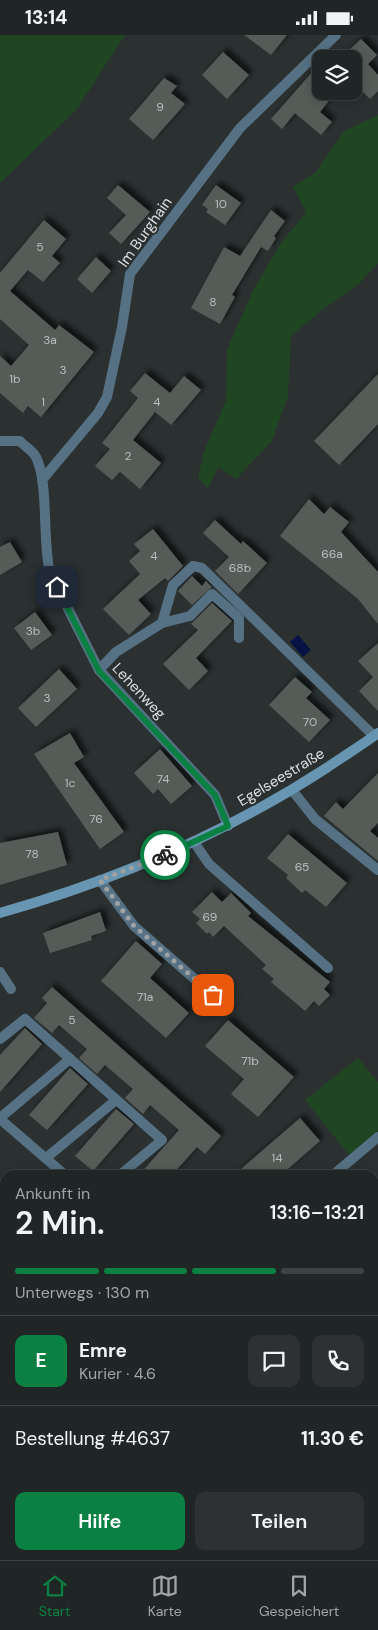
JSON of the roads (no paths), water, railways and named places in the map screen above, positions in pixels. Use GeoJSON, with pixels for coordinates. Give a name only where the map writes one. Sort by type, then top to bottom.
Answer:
{"type":"FeatureCollection","features":[{"type":"Feature","properties":{"kind":"street","name":"Im Burghain"},"geometry":{"type":"LineString","coordinates":[[42,480],[98,413],[107,397],[122,327],[130,274],[240,128],[336,35]]}},
{"type":"Feature","properties":{"kind":"street","name":"Lehenweg"},"geometry":{"type":"LineString","coordinates":[[0,441],[20,441],[36,456],[42,480],[46,556],[50,573],[99,671],[215,795],[228,826]]}},
{"type":"Feature","properties":{"kind":"street"},"geometry":{"type":"LineString","coordinates":[[162,623],[173,585],[193,566],[202,569],[376,734]]}},
{"type":"Feature","properties":{"kind":"street"},"geometry":{"type":"LineString","coordinates":[[99,671],[116,652],[162,623],[190,616],[212,594],[239,618],[239,638]]}},
{"type":"Feature","properties":{"kind":"street","name":"Egelseestraße"},"geometry":{"type":"LineString","coordinates":[[0,913],[100,880],[194,842],[228,826],[292,790],[376,734]]}},
{"type":"Feature","properties":{"kind":"street"},"geometry":{"type":"LineString","coordinates":[[292,790],[315,819],[378,870]]}},
{"type":"Feature","properties":{"kind":"street"},"geometry":{"type":"LineString","coordinates":[[194,842],[209,864],[328,968]]}},
{"type":"Feature","properties":{"kind":"street"},"geometry":{"type":"LineString","coordinates":[[100,880],[134,926],[213,995]]}},
{"type":"Feature","properties":{"kind":"street"},"geometry":{"type":"LineString","coordinates":[[0,972],[11,989]]}},
{"type":"Feature","properties":{"kind":"street"},"geometry":{"type":"LineString","coordinates":[[0,1039],[25,1019],[162,1140],[126,1170]]}},
{"type":"Feature","properties":{"kind":"street"},"geometry":{"type":"LineString","coordinates":[[59,1170],[0,1119],[70,1059]]}},
{"type":"Feature","properties":{"kind":"street"},"geometry":{"type":"LineString","coordinates":[[46,1158],[116,1099]]}},
{"type":"Feature","properties":{"kind":"street"},"geometry":{"type":"LineString","coordinates":[[339,1170],[378,1137]]}}]}
